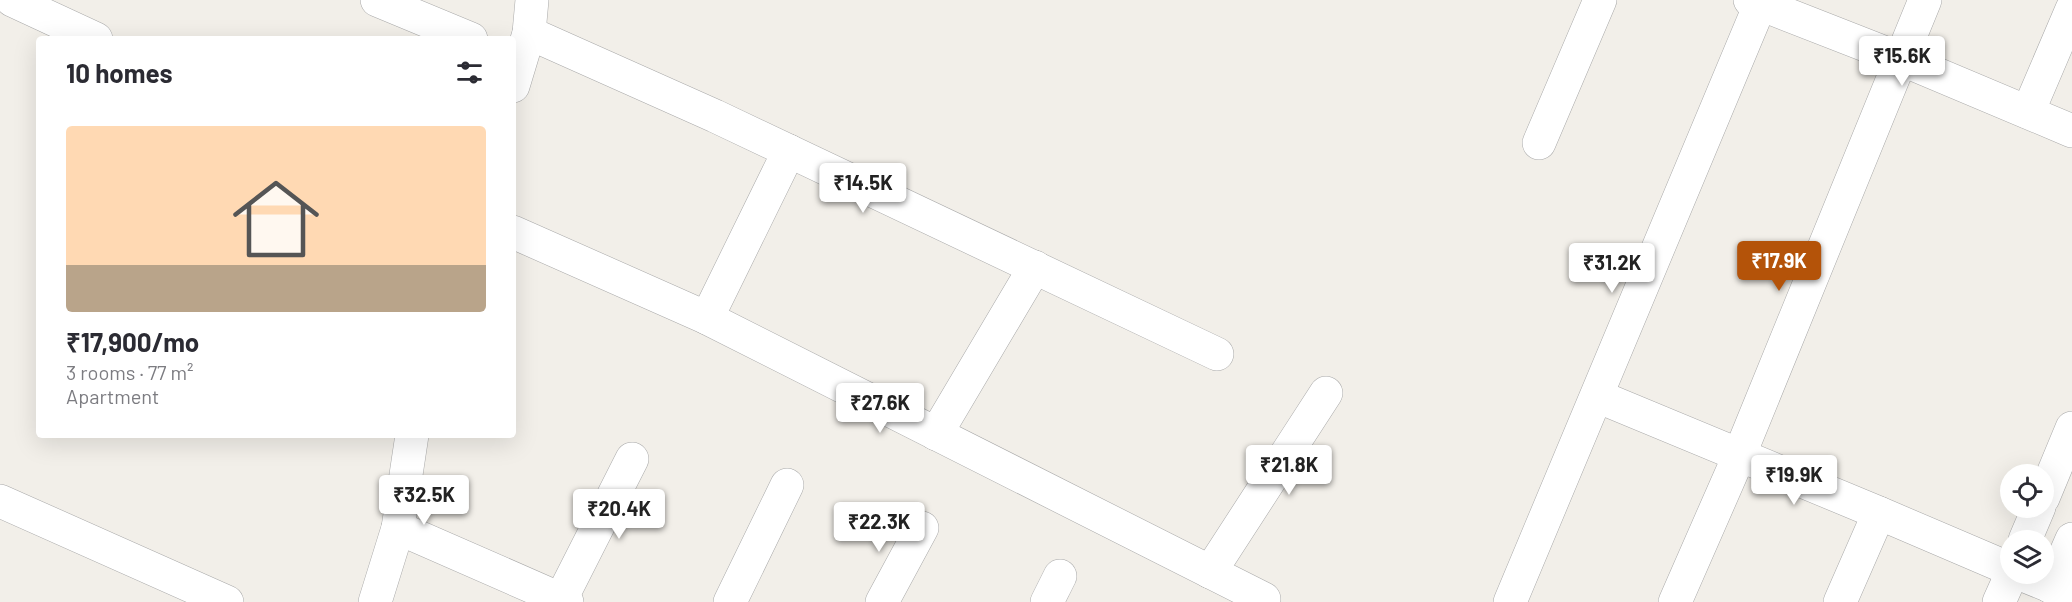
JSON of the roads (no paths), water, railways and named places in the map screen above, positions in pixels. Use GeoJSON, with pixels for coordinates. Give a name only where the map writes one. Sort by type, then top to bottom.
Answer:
{"type":"FeatureCollection","features":[{"type":"Feature","properties":{"kind":"street"},"geometry":{"type":"LineString","coordinates":[[12,0],[90,36]]}},
{"type":"Feature","properties":{"kind":"street"},"geometry":{"type":"LineString","coordinates":[[377,0],[464,36]]}},
{"type":"Feature","properties":{"kind":"street"},"geometry":{"type":"LineString","coordinates":[[532,0],[519,59],[789,151],[1217,354]]}},
{"type":"Feature","properties":{"kind":"street"},"geometry":{"type":"LineString","coordinates":[[1539,143],[1600,0]]}},
{"type":"Feature","properties":{"kind":"street"},"geometry":{"type":"LineString","coordinates":[[1675,602],[1739,456],[1925,0]]}},
{"type":"Feature","properties":{"kind":"street"},"geometry":{"type":"LineString","coordinates":[[1510,602],[1597,396],[1758,1],[2072,131]]}},
{"type":"Feature","properties":{"kind":"street"},"geometry":{"type":"LineString","coordinates":[[2028,112],[2072,9]]}},
{"type":"Feature","properties":{"kind":"street"},"geometry":{"type":"LineString","coordinates":[[707,318],[789,151]]}},
{"type":"Feature","properties":{"kind":"street"},"geometry":{"type":"LineString","coordinates":[[516,233],[707,318],[1264,599]]}},
{"type":"Feature","properties":{"kind":"street"},"geometry":{"type":"LineString","coordinates":[[936,434],[1035,267]]}},
{"type":"Feature","properties":{"kind":"street"},"geometry":{"type":"LineString","coordinates":[[1209,572],[1326,393]]}},
{"type":"Feature","properties":{"kind":"street"},"geometry":{"type":"LineString","coordinates":[[1597,396],[1879,513],[2000,566]]}},
{"type":"Feature","properties":{"kind":"street"},"geometry":{"type":"LineString","coordinates":[[2054,471],[2072,428]]}},
{"type":"Feature","properties":{"kind":"street"},"geometry":{"type":"LineString","coordinates":[[375,602],[398,528],[412,438]]}},
{"type":"Feature","properties":{"kind":"street"},"geometry":{"type":"LineString","coordinates":[[398,528],[564,601],[632,459]]}},
{"type":"Feature","properties":{"kind":"street"},"geometry":{"type":"LineString","coordinates":[[730,602],[787,485]]}},
{"type":"Feature","properties":{"kind":"street"},"geometry":{"type":"LineString","coordinates":[[0,501],[227,602]]}},
{"type":"Feature","properties":{"kind":"street"},"geometry":{"type":"LineString","coordinates":[[1840,602],[1879,513]]}},
{"type":"Feature","properties":{"kind":"street"},"geometry":{"type":"LineString","coordinates":[[882,602],[922,528]]}},
{"type":"Feature","properties":{"kind":"street"},"geometry":{"type":"LineString","coordinates":[[2044,584],[2061,591],[2072,539]]}},
{"type":"Feature","properties":{"kind":"street"},"geometry":{"type":"LineString","coordinates":[[1999,602],[2006,584]]}}]}
